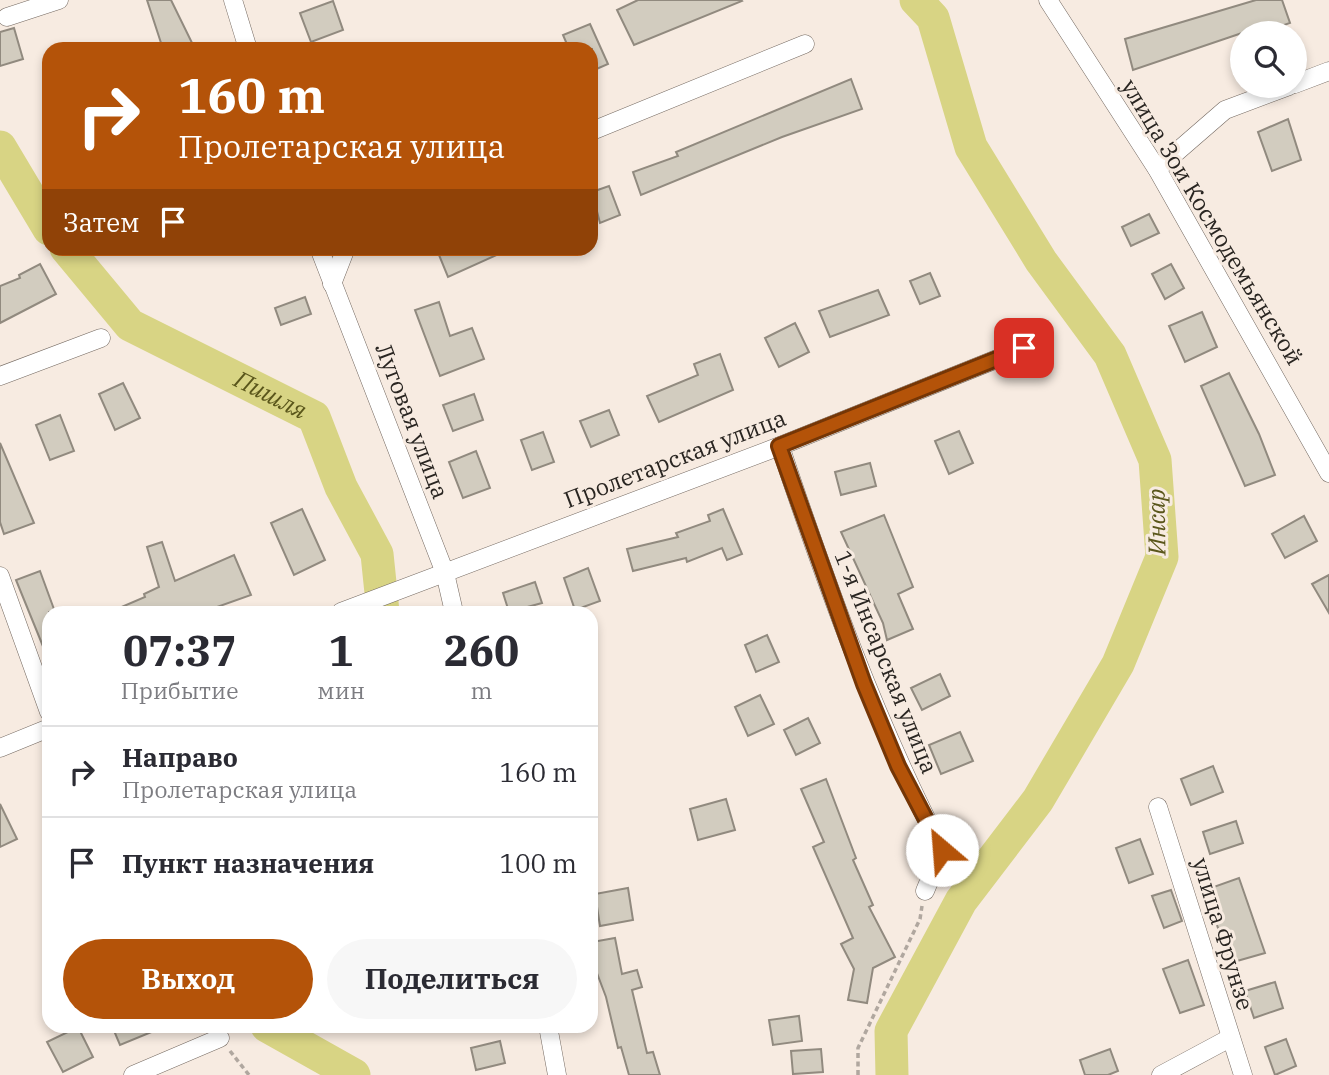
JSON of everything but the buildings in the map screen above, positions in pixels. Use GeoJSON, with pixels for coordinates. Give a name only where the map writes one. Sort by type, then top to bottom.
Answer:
{"type":"FeatureCollection","features":[{"type":"Feature","properties":{"kind":"street"},"geometry":{"type":"LineString","coordinates":[[7,17],[59,0]]}},
{"type":"Feature","properties":{"kind":"street"},"geometry":{"type":"LineString","coordinates":[[233,0],[246,42]]}},
{"type":"Feature","properties":{"kind":"street","name":"улица Зои Космодемьянской"},"geometry":{"type":"LineString","coordinates":[[1048,0],[1157,169],[1327,466]]}},
{"type":"Feature","properties":{"kind":"street"},"geometry":{"type":"LineString","coordinates":[[598,129],[805,44]]}},
{"type":"Feature","properties":{"kind":"street"},"geometry":{"type":"LineString","coordinates":[[1307,79],[1329,71]]}},
{"type":"Feature","properties":{"kind":"street"},"geometry":{"type":"LineString","coordinates":[[1157,169],[1224,110],[1256,98]]}},
{"type":"Feature","properties":{"kind":"street","name":"Луговая улица"},"geometry":{"type":"LineString","coordinates":[[322,256],[445,573],[453,606]]}},
{"type":"Feature","properties":{"kind":"street"},"geometry":{"type":"LineString","coordinates":[[332,284],[342,256]]}},
{"type":"Feature","properties":{"kind":"street"},"geometry":{"type":"LineString","coordinates":[[0,376],[101,338]]}},
{"type":"Feature","properties":{"kind":"street","name":"Пролетарская улица"},"geometry":{"type":"LineString","coordinates":[[358,606],[779,446],[1024,348]]}},
{"type":"Feature","properties":{"kind":"street","name":"1-я Инсарская улица"},"geometry":{"type":"LineString","coordinates":[[779,446],[864,684],[898,766],[942,850],[925,891]]}},
{"type":"Feature","properties":{"kind":"street"},"geometry":{"type":"LineString","coordinates":[[0,576],[42,693]]}},
{"type":"Feature","properties":{"kind":"street"},"geometry":{"type":"LineString","coordinates":[[0,748],[42,731]]}},
{"type":"Feature","properties":{"kind":"street","name":"улица Фрунзе"},"geometry":{"type":"LineString","coordinates":[[1158,807],[1243,1075]]}},
{"type":"Feature","properties":{"kind":"street"},"geometry":{"type":"LineString","coordinates":[[549,1033],[557,1075]]}},
{"type":"Feature","properties":{"kind":"street"},"geometry":{"type":"LineString","coordinates":[[133,1075],[220,1038]]}},
{"type":"Feature","properties":{"kind":"street"},"geometry":{"type":"LineString","coordinates":[[1161,1075],[1230,1038]]}},
{"type":"Feature","properties":{"kind":"path"},"geometry":{"type":"LineString","coordinates":[[858,1075],[858,1048],[920,919],[925,891]]}},
{"type":"Feature","properties":{"kind":"path"},"geometry":{"type":"LineString","coordinates":[[220,1038],[250,1075]]}},
{"type":"Feature","properties":{"kind":"waterway","name":"Инсар"},"geometry":{"type":"LineString","coordinates":[[892,1075],[891,1031],[961,901],[1038,800],[1118,664],[1162,557],[1155,460],[1110,355],[1041,261],[971,147],[933,18],[916,0]]}},
{"type":"Feature","properties":{"kind":"waterway","name":"Пишля"},"geometry":{"type":"LineString","coordinates":[[0,147],[42,217]]}},
{"type":"Feature","properties":{"kind":"waterway","name":"Пишля"},"geometry":{"type":"LineString","coordinates":[[73,256],[130,325],[314,417],[341,487],[377,554],[382,606]]}},
{"type":"Feature","properties":{"kind":"waterway","name":"Пишля"},"geometry":{"type":"LineString","coordinates":[[279,1033],[354,1075]]}},
{"type":"Feature","properties":{"kind":"route"},"geometry":{"type":"LineString","coordinates":[[942,850],[898,766],[864,684],[779,446],[1024,348]]}}]}
